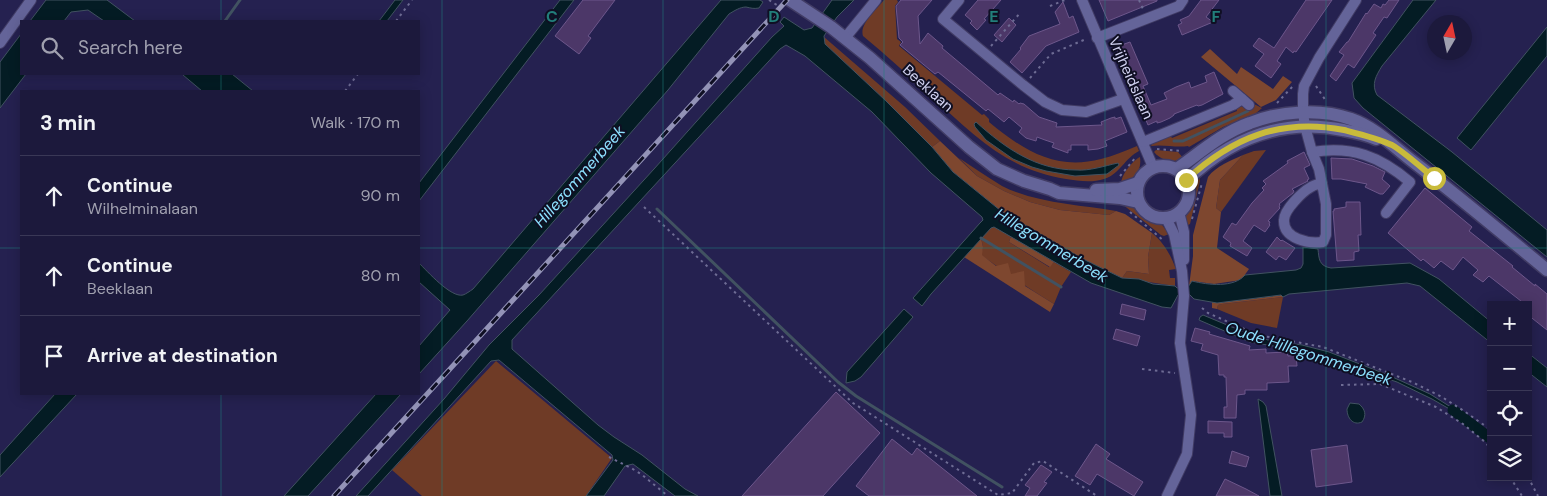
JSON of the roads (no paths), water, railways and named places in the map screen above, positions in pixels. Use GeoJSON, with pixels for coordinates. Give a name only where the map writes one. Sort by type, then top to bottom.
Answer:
{"type":"FeatureCollection","features":[{"type":"Feature","properties":{"kind":"main road","name":"Beeklaan"},"geometry":{"type":"LineString","coordinates":[[790,0],[831,27],[870,58],[997,169],[1059,193],[1120,198],[1138,202]]}},
{"type":"Feature","properties":{"kind":"main road"},"geometry":{"type":"LineString","coordinates":[[1177,169],[1228,132],[1259,120],[1303,113],[1327,114],[1352,120],[1384,138],[1547,270]]}},
{"type":"Feature","properties":{"kind":"main road"},"geometry":{"type":"LineString","coordinates":[[1186,180],[1214,157],[1242,140],[1287,128],[1305,126],[1330,128],[1371,137],[1392,146]]}},
{"type":"Feature","properties":{"kind":"main road"},"geometry":{"type":"LineString","coordinates":[[1164,166],[1177,169],[1186,180],[1189,189],[1188,199],[1184,208],[1166,218],[1150,215],[1138,202],[1136,192],[1138,183],[1145,172],[1153,167],[1164,166]]}},
{"type":"Feature","properties":{"kind":"main road","name":"Beeklaan"},"geometry":{"type":"LineString","coordinates":[[1050,189],[1095,191],[1120,189],[1138,183]]}},
{"type":"Feature","properties":{"kind":"street"},"geometry":{"type":"LineString","coordinates":[[0,43],[31,0]]}},
{"type":"Feature","properties":{"kind":"street"},"geometry":{"type":"LineString","coordinates":[[845,38],[876,0]]}},
{"type":"Feature","properties":{"kind":"street"},"geometry":{"type":"LineString","coordinates":[[959,0],[943,19],[1045,102],[1062,110],[1086,112],[1123,98]]}},
{"type":"Feature","properties":{"kind":"street","name":"Vrijheidslaan"},"geometry":{"type":"LineString","coordinates":[[1082,0],[1153,167]]}},
{"type":"Feature","properties":{"kind":"street"},"geometry":{"type":"LineString","coordinates":[[1096,36],[1179,6],[1183,0]]}},
{"type":"Feature","properties":{"kind":"street"},"geometry":{"type":"LineString","coordinates":[[1322,183],[1312,186],[1303,192],[1287,212],[1284,219],[1285,226],[1297,239],[1316,243],[1323,242],[1326,235],[1326,204],[1322,183],[1319,170],[1312,152],[1303,113],[1304,86],[1356,0]]}},
{"type":"Feature","properties":{"kind":"street"},"geometry":{"type":"LineString","coordinates":[[1142,142],[1233,105],[1246,102],[1233,91]]}},
{"type":"Feature","properties":{"kind":"street"},"geometry":{"type":"LineString","coordinates":[[1312,152],[1328,150],[1350,151],[1369,156],[1394,169],[1410,182]]}},
{"type":"Feature","properties":{"kind":"street"},"geometry":{"type":"LineString","coordinates":[[1386,213],[1421,168]]}},
{"type":"Feature","properties":{"kind":"street"},"geometry":{"type":"LineString","coordinates":[[1179,212],[1184,232],[1182,271]]}},
{"type":"Feature","properties":{"kind":"street"},"geometry":{"type":"LineString","coordinates":[[1166,218],[1174,234],[1182,271],[1184,296],[1180,344],[1191,415],[1186,454],[1167,496]]}},
{"type":"Feature","properties":{"kind":"water"},"geometry":{"type":"Polygon","coordinates":[[[46,0],[107,0],[134,20],[103,20],[88,10],[71,12],[65,20],[31,20],[46,0]]]}},
{"type":"Feature","properties":{"kind":"water"},"geometry":{"type":"Polygon","coordinates":[[[395,0],[403,0],[388,20],[380,20],[395,0]]]}},
{"type":"Feature","properties":{"kind":"water"},"geometry":{"type":"Polygon","coordinates":[[[560,0],[574,0],[420,200],[420,182],[560,0]]]}},
{"type":"Feature","properties":{"kind":"water","name":"Hillegommerbeek"},"geometry":{"type":"Polygon","coordinates":[[[721,0],[760,0],[763,2],[759,8],[744,7],[729,14],[668,90],[420,373],[420,345],[450,310],[420,283],[420,264],[446,288],[458,295],[463,295],[473,289],[721,0]]]}},
{"type":"Feature","properties":{"kind":"water","name":"Hillegommerbeek"},"geometry":{"type":"Polygon","coordinates":[[[832,0],[854,0],[837,17],[824,36],[825,44],[932,147],[953,172],[1001,211],[1083,259],[1122,278],[1139,279],[1153,284],[1175,286],[1177,288],[1188,287],[1192,281],[1205,284],[1228,284],[1245,275],[1301,268],[1303,264],[1303,247],[1318,249],[1319,259],[1322,264],[1331,268],[1410,263],[1439,279],[1487,319],[1487,340],[1420,286],[1407,283],[1217,303],[1194,299],[1189,294],[1178,295],[1171,308],[1162,307],[1091,283],[994,227],[991,228],[922,306],[913,298],[983,220],[982,217],[931,173],[872,112],[805,56],[786,45],[780,49],[512,340],[512,349],[598,425],[642,455],[685,489],[698,496],[675,496],[633,464],[625,466],[604,496],[586,496],[613,460],[612,455],[499,360],[491,361],[368,496],[356,496],[444,399],[489,345],[539,295],[784,26],[780,22],[784,17],[804,30],[812,28],[832,0]]]}},
{"type":"Feature","properties":{"kind":"water"},"geometry":{"type":"Polygon","coordinates":[[[1413,0],[1436,0],[1382,66],[1374,84],[1377,95],[1452,152],[1547,230],[1547,257],[1363,108],[1354,98],[1352,83],[1413,0]]]}},
{"type":"Feature","properties":{"kind":"water"},"geometry":{"type":"Polygon","coordinates":[[[1547,27],[1547,56],[1471,150],[1457,138],[1547,27]]]}},
{"type":"Feature","properties":{"kind":"water"},"geometry":{"type":"Polygon","coordinates":[[[20,35],[20,75],[25,75],[0,108],[0,62],[20,35]]]}},
{"type":"Feature","properties":{"kind":"water"},"geometry":{"type":"Polygon","coordinates":[[[183,75],[233,75],[252,90],[201,90],[183,75]]]}},
{"type":"Feature","properties":{"kind":"water"},"geometry":{"type":"Polygon","coordinates":[[[976,122],[1010,149],[1034,162],[1061,169],[1081,170],[1118,163],[1119,165],[1107,174],[1075,176],[1032,167],[1013,159],[986,140],[975,127],[974,124],[976,122]]]}},
{"type":"Feature","properties":{"kind":"water"},"geometry":{"type":"Polygon","coordinates":[[[904,309],[913,317],[861,377],[846,383],[847,372],[904,309]]]}},
{"type":"Feature","properties":{"kind":"water"},"geometry":{"type":"Polygon","coordinates":[[[1203,315],[1268,340],[1302,345],[1329,352],[1388,375],[1430,394],[1473,421],[1487,433],[1487,437],[1467,419],[1397,382],[1308,352],[1250,342],[1199,320],[1203,315]]]}},
{"type":"Feature","properties":{"kind":"water"},"geometry":{"type":"Polygon","coordinates":[[[1532,356],[1547,368],[1547,387],[1532,375],[1532,356]]]}},
{"type":"Feature","properties":{"kind":"water"},"geometry":{"type":"Polygon","coordinates":[[[54,395],[76,395],[0,477],[0,455],[54,395]]]}},
{"type":"Feature","properties":{"kind":"water"},"geometry":{"type":"Polygon","coordinates":[[[375,395],[400,395],[308,496],[284,496],[375,395]]]}},
{"type":"Feature","properties":{"kind":"water"},"geometry":{"type":"Polygon","coordinates":[[[1258,399],[1266,406],[1282,496],[1270,496],[1258,399]]]}},
{"type":"Feature","properties":{"kind":"water"},"geometry":{"type":"Polygon","coordinates":[[[1350,403],[1359,404],[1363,408],[1365,415],[1362,422],[1356,423],[1349,418],[1347,409],[1350,403]]]}},
{"type":"Feature","properties":{"kind":"waterway"},"geometry":{"type":"LineString","coordinates":[[226,20],[240,0]]}},
{"type":"Feature","properties":{"kind":"waterway"},"geometry":{"type":"LineString","coordinates":[[1174,141],[1183,141],[1248,111]]}},
{"type":"Feature","properties":{"kind":"waterway"},"geometry":{"type":"LineString","coordinates":[[657,209],[838,382],[856,396],[1002,487]]}},
{"type":"Feature","properties":{"kind":"waterway"},"geometry":{"type":"LineString","coordinates":[[981,238],[1061,287]]}},
{"type":"Feature","properties":{"kind":"waterway","name":"Oude Hillegommerbeek"},"geometry":{"type":"LineString","coordinates":[[1453,410],[1487,436]]}},
{"type":"Feature","properties":{"kind":"railway"},"geometry":{"type":"LineString","coordinates":[[334,496],[787,0]]}}]}
